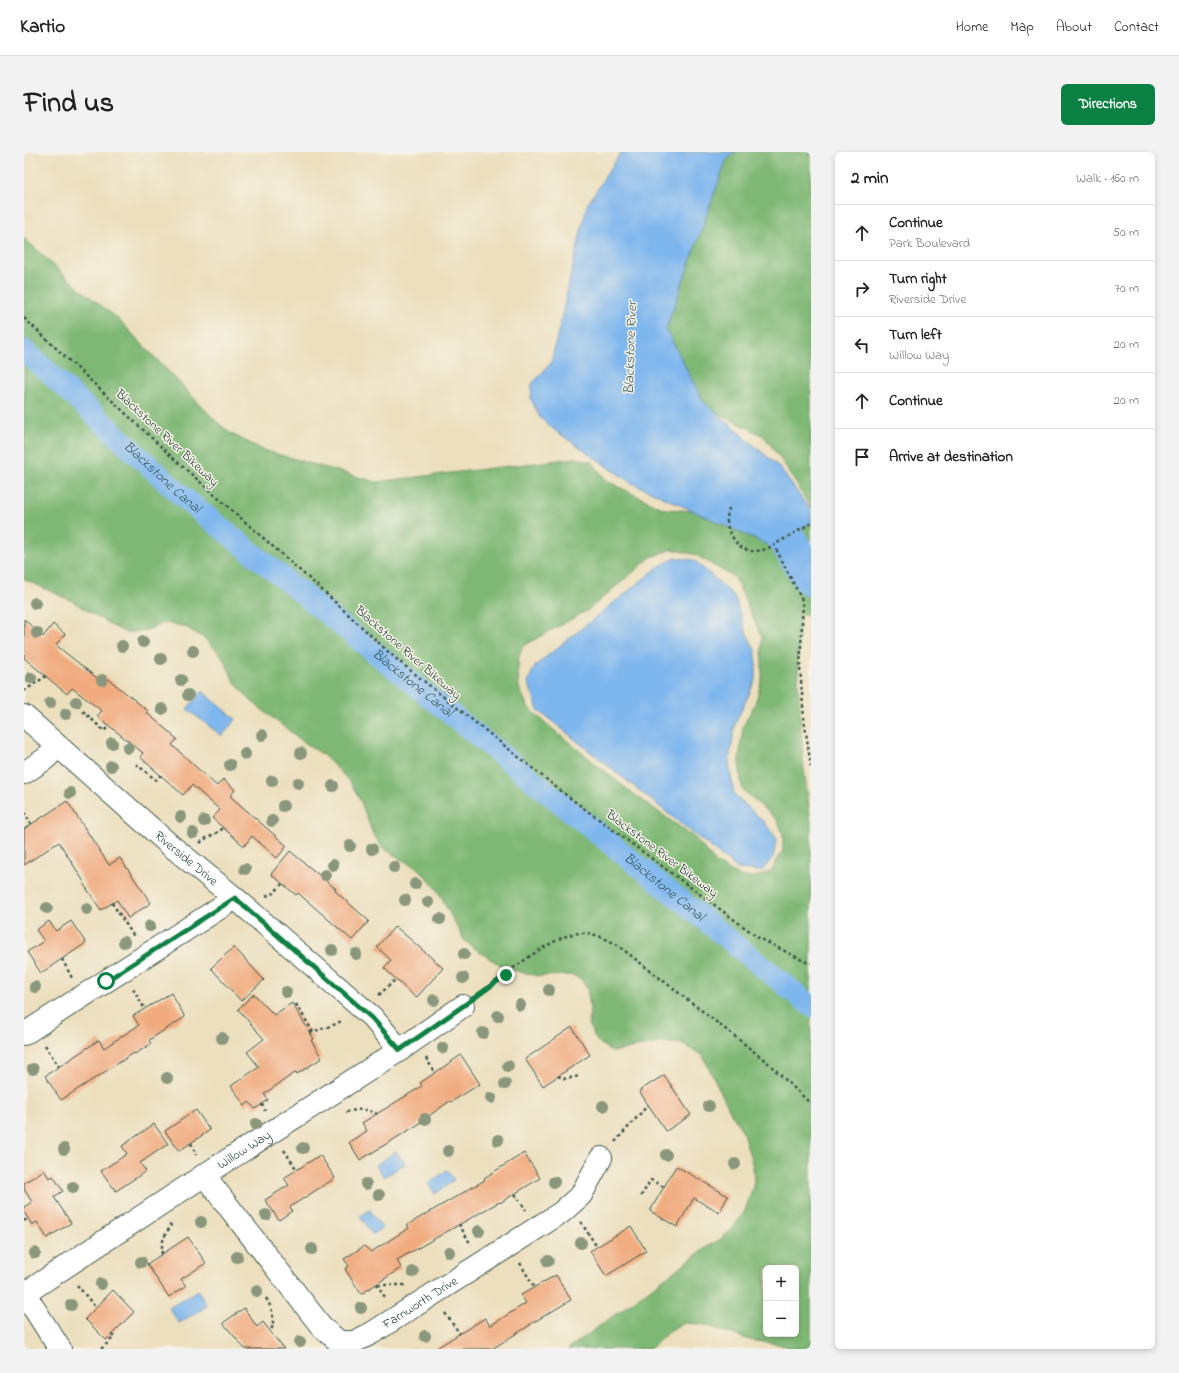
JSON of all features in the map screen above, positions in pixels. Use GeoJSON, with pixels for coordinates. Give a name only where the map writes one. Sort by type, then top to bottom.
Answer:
{"type":"FeatureCollection","features":[{"type":"Feature","properties":{"kind":"street","name":"Riverside Drive"},"geometry":{"type":"LineString","coordinates":[[24,716],[186,858],[235,898],[357,1004],[372,1018],[400,1050]]}},
{"type":"Feature","properties":{"kind":"street"},"geometry":{"type":"LineString","coordinates":[[24,773],[45,759],[58,747]]}},
{"type":"Feature","properties":{"kind":"street"},"geometry":{"type":"LineString","coordinates":[[24,1034],[235,898]]}},
{"type":"Feature","properties":{"kind":"street","name":"Willow Way"},"geometry":{"type":"LineString","coordinates":[[24,1294],[204,1175],[400,1050],[463,1006]]}},
{"type":"Feature","properties":{"kind":"street","name":"Farnworth Drive"},"geometry":{"type":"LineString","coordinates":[[204,1175],[321,1326],[339,1342],[354,1342],[432,1295],[562,1212],[581,1194],[601,1158]]}},
{"type":"Feature","properties":{"kind":"street"},"geometry":{"type":"LineString","coordinates":[[24,1294],[60,1349]]}},
{"type":"Feature","properties":{"kind":"path","name":"Blackstone River Bikeway"},"geometry":{"type":"LineString","coordinates":[[24,318],[172,457],[316,585],[395,658],[566,795],[759,938],[811,964]]}},
{"type":"Feature","properties":{"kind":"path"},"geometry":{"type":"LineString","coordinates":[[729,508],[727,521],[729,532],[736,544],[745,550],[766,550],[811,522]]}},
{"type":"Feature","properties":{"kind":"path"},"geometry":{"type":"LineString","coordinates":[[774,545],[803,602],[800,668],[804,718],[811,767]]}},
{"type":"Feature","properties":{"kind":"path"},"geometry":{"type":"LineString","coordinates":[[24,691],[46,676]]}},
{"type":"Feature","properties":{"kind":"path"},"geometry":{"type":"LineString","coordinates":[[82,711],[104,731],[109,726]]}},
{"type":"Feature","properties":{"kind":"path"},"geometry":{"type":"LineString","coordinates":[[136,764],[156,780],[161,775]]}},
{"type":"Feature","properties":{"kind":"path"},"geometry":{"type":"LineString","coordinates":[[24,812],[32,824]]}},
{"type":"Feature","properties":{"kind":"path"},"geometry":{"type":"LineString","coordinates":[[186,858],[204,839],[218,833],[223,828]]}},
{"type":"Feature","properties":{"kind":"path"},"geometry":{"type":"LineString","coordinates":[[112,903],[146,955]]}},
{"type":"Feature","properties":{"kind":"path"},"geometry":{"type":"LineString","coordinates":[[463,1006],[543,948],[564,936],[578,933],[601,936],[616,944],[742,1042],[811,1104]]}},
{"type":"Feature","properties":{"kind":"path"},"geometry":{"type":"LineString","coordinates":[[296,1004],[312,1033],[343,1020],[357,1004]]}},
{"type":"Feature","properties":{"kind":"path"},"geometry":{"type":"LineString","coordinates":[[558,1076],[563,1079],[580,1076]]}},
{"type":"Feature","properties":{"kind":"path"},"geometry":{"type":"LineString","coordinates":[[601,1158],[648,1105]]}},
{"type":"Feature","properties":{"kind":"path"},"geometry":{"type":"LineString","coordinates":[[341,1113],[367,1110],[377,1114]]}},
{"type":"Feature","properties":{"kind":"path"},"geometry":{"type":"LineString","coordinates":[[642,1196],[651,1180],[664,1187]]}},
{"type":"Feature","properties":{"kind":"path"},"geometry":{"type":"LineString","coordinates":[[570,1204],[597,1247]]}},
{"type":"Feature","properties":{"kind":"path"},"geometry":{"type":"LineString","coordinates":[[24,1221],[28,1218]]}},
{"type":"Feature","properties":{"kind":"path"},"geometry":{"type":"LineString","coordinates":[[510,1245],[534,1287]]}},
{"type":"Feature","properties":{"kind":"path"},"geometry":{"type":"LineString","coordinates":[[63,1269],[96,1308]]}},
{"type":"Feature","properties":{"kind":"path"},"geometry":{"type":"LineString","coordinates":[[378,1285],[406,1286]]}},
{"type":"Feature","properties":{"kind":"path"},"geometry":{"type":"LineString","coordinates":[[432,1295],[460,1334]]}},
{"type":"Feature","properties":{"kind":"path"},"geometry":{"type":"LineString","coordinates":[[266,1298],[274,1315],[274,1322],[271,1332]]}},
{"type":"Feature","properties":{"kind":"path"},"geometry":{"type":"LineString","coordinates":[[101,1349],[114,1337],[112,1335]]}},
{"type":"Feature","properties":{"kind":"green space"},"geometry":{"type":"Polygon","coordinates":[[[729,152],[811,152],[811,508],[787,468],[764,436],[683,396],[664,379],[663,277],[729,152]]]}},
{"type":"Feature","properties":{"kind":"green space"},"geometry":{"type":"Polygon","coordinates":[[[24,238],[75,285],[117,318],[216,421],[230,433],[263,450],[376,482],[576,458],[592,462],[607,481],[664,509],[811,518],[811,540],[787,553],[811,594],[811,614],[799,615],[798,681],[803,761],[811,823],[811,1349],[795,1349],[778,1344],[750,1340],[702,1324],[684,1323],[666,1334],[650,1349],[568,1349],[707,1247],[721,1239],[732,1229],[745,1211],[754,1183],[753,1166],[742,1130],[732,1115],[703,1056],[683,1044],[662,1042],[612,1052],[597,1041],[589,1026],[590,1007],[587,988],[581,979],[572,975],[539,976],[504,967],[481,953],[464,940],[438,891],[426,877],[416,867],[400,859],[382,847],[373,834],[361,802],[351,784],[340,771],[322,754],[301,740],[251,701],[234,681],[222,656],[204,638],[184,626],[164,623],[147,630],[126,633],[72,601],[24,579],[24,238]],[[672,549],[651,557],[588,610],[523,646],[519,656],[519,688],[528,707],[550,727],[628,790],[695,838],[716,863],[740,877],[760,876],[772,870],[783,850],[783,834],[778,821],[742,789],[739,760],[743,726],[755,704],[762,679],[762,637],[735,578],[696,555],[672,549]]]}},
{"type":"Feature","properties":{"kind":"water"},"geometry":{"type":"Polygon","coordinates":[[[621,152],[735,152],[726,161],[666,329],[703,401],[779,467],[811,511],[811,523],[768,545],[630,482],[557,432],[540,418],[531,399],[532,384],[551,363],[587,205],[621,152]]]}},
{"type":"Feature","properties":{"kind":"water"},"geometry":{"type":"Polygon","coordinates":[[[676,558],[694,560],[734,596],[746,632],[756,652],[756,679],[735,724],[729,763],[734,794],[764,822],[777,839],[773,857],[762,871],[738,869],[538,710],[528,681],[536,665],[661,565],[676,558]]]}},
{"type":"Feature","properties":{"kind":"water"},"geometry":{"type":"Polygon","coordinates":[[[202,691],[236,719],[222,736],[187,709],[202,691]]]}},
{"type":"Feature","properties":{"kind":"water"},"geometry":{"type":"Polygon","coordinates":[[[396,1151],[405,1164],[384,1177],[376,1165],[396,1151]]]}},
{"type":"Feature","properties":{"kind":"water"},"geometry":{"type":"Polygon","coordinates":[[[447,1170],[454,1180],[435,1194],[428,1184],[447,1170]]]}},
{"type":"Feature","properties":{"kind":"water"},"geometry":{"type":"Polygon","coordinates":[[[370,1210],[382,1228],[372,1234],[360,1216],[370,1210]]]}},
{"type":"Feature","properties":{"kind":"water"},"geometry":{"type":"Polygon","coordinates":[[[198,1290],[207,1306],[179,1323],[169,1308],[198,1290]]]}},
{"type":"Feature","properties":{"kind":"building"},"geometry":{"type":"Polygon","coordinates":[[[24,619],[43,637],[53,624],[65,634],[56,645],[102,682],[106,677],[148,711],[147,713],[177,739],[172,745],[217,786],[223,779],[235,790],[230,796],[287,846],[277,858],[252,836],[244,846],[212,818],[220,810],[192,785],[183,795],[140,757],[143,753],[97,716],[102,711],[72,688],[67,694],[24,658],[24,619]]]}},
{"type":"Feature","properties":{"kind":"building"},"geometry":{"type":"Polygon","coordinates":[[[67,801],[109,865],[120,858],[151,903],[128,918],[117,900],[101,910],[59,842],[24,865],[24,829],[67,801]]]}},
{"type":"Feature","properties":{"kind":"building"},"geometry":{"type":"Polygon","coordinates":[[[290,851],[336,889],[335,891],[369,921],[352,940],[298,893],[296,895],[271,874],[290,851]]]}},
{"type":"Feature","properties":{"kind":"building"},"geometry":{"type":"Polygon","coordinates":[[[49,921],[56,931],[71,921],[86,943],[41,973],[27,952],[44,941],[36,930],[49,921]]]}},
{"type":"Feature","properties":{"kind":"building"},"geometry":{"type":"Polygon","coordinates":[[[395,926],[443,968],[416,998],[384,968],[391,960],[377,947],[395,926]]]}},
{"type":"Feature","properties":{"kind":"building"},"geometry":{"type":"Polygon","coordinates":[[[234,947],[264,980],[241,1001],[211,968],[234,947]]]}},
{"type":"Feature","properties":{"kind":"building"},"geometry":{"type":"Polygon","coordinates":[[[171,993],[185,1017],[149,1040],[151,1044],[135,1054],[134,1053],[61,1100],[45,1076],[99,1040],[104,1048],[139,1025],[133,1016],[171,993]]]}},
{"type":"Feature","properties":{"kind":"building"},"geometry":{"type":"Polygon","coordinates":[[[254,994],[274,1015],[292,1003],[314,1039],[311,1040],[322,1058],[297,1074],[296,1072],[264,1094],[268,1100],[255,1109],[249,1102],[245,1106],[231,1086],[259,1067],[247,1052],[264,1039],[238,1009],[254,994]]]}},
{"type":"Feature","properties":{"kind":"building"},"geometry":{"type":"Polygon","coordinates":[[[572,1027],[590,1055],[543,1086],[525,1059],[572,1027]]]}},
{"type":"Feature","properties":{"kind":"building"},"geometry":{"type":"Polygon","coordinates":[[[461,1055],[480,1084],[451,1102],[450,1101],[419,1124],[360,1160],[349,1142],[367,1131],[362,1123],[422,1086],[420,1083],[461,1055]]]}},
{"type":"Feature","properties":{"kind":"building"},"geometry":{"type":"Polygon","coordinates":[[[664,1075],[691,1115],[666,1131],[639,1091],[664,1075]]]}},
{"type":"Feature","properties":{"kind":"building"},"geometry":{"type":"Polygon","coordinates":[[[196,1110],[210,1130],[179,1151],[165,1131],[196,1110]]]}},
{"type":"Feature","properties":{"kind":"building"},"geometry":{"type":"Polygon","coordinates":[[[154,1124],[168,1144],[140,1163],[146,1171],[116,1191],[101,1171],[127,1154],[122,1146],[154,1124]]]}},
{"type":"Feature","properties":{"kind":"building"},"geometry":{"type":"Polygon","coordinates":[[[524,1153],[540,1178],[500,1203],[499,1202],[397,1260],[401,1268],[361,1294],[345,1269],[349,1266],[344,1259],[364,1246],[371,1252],[409,1228],[407,1225],[485,1180],[484,1178],[524,1153]]]}},
{"type":"Feature","properties":{"kind":"building"},"geometry":{"type":"Polygon","coordinates":[[[320,1155],[335,1178],[290,1207],[292,1211],[279,1220],[265,1200],[289,1185],[284,1178],[320,1155]]]}},
{"type":"Feature","properties":{"kind":"building"},"geometry":{"type":"Polygon","coordinates":[[[676,1166],[728,1196],[719,1213],[694,1198],[677,1227],[650,1211],[676,1166]]]}},
{"type":"Feature","properties":{"kind":"building"},"geometry":{"type":"Polygon","coordinates":[[[44,1170],[49,1178],[53,1176],[63,1191],[54,1197],[71,1223],[47,1238],[37,1222],[32,1225],[24,1212],[24,1207],[32,1202],[24,1189],[24,1183],[44,1170]]]}},
{"type":"Feature","properties":{"kind":"building"},"geometry":{"type":"Polygon","coordinates":[[[631,1226],[646,1251],[606,1276],[590,1251],[631,1226]]]}},
{"type":"Feature","properties":{"kind":"building"},"geometry":{"type":"Polygon","coordinates":[[[188,1237],[206,1263],[181,1279],[186,1286],[169,1297],[147,1264],[188,1237]]]}},
{"type":"Feature","properties":{"kind":"building"},"geometry":{"type":"Polygon","coordinates":[[[556,1275],[571,1300],[492,1349],[435,1349],[485,1318],[490,1326],[526,1303],[521,1295],[556,1275]]]}},
{"type":"Feature","properties":{"kind":"building"},"geometry":{"type":"Polygon","coordinates":[[[113,1290],[134,1312],[106,1340],[85,1319],[113,1290]]]}},
{"type":"Feature","properties":{"kind":"building"},"geometry":{"type":"Polygon","coordinates":[[[244,1308],[257,1327],[263,1322],[284,1349],[245,1349],[223,1323],[244,1308]]]}},
{"type":"Feature","properties":{"kind":"waterway","name":"Blackstone Canal"},"geometry":{"type":"LineString","coordinates":[[24,350],[183,497],[811,1006]]}},
{"type":"Feature","properties":{"kind":"waterway","name":"Blackstone River"},"geometry":{"type":"LineString","coordinates":[[750,498],[772,516],[811,577]]}},
{"type":"Feature","properties":{"kind":"route"},"geometry":{"type":"LineString","coordinates":[[106,981],[235,898],[372,1018],[400,1050],[506,975]]}}]}
